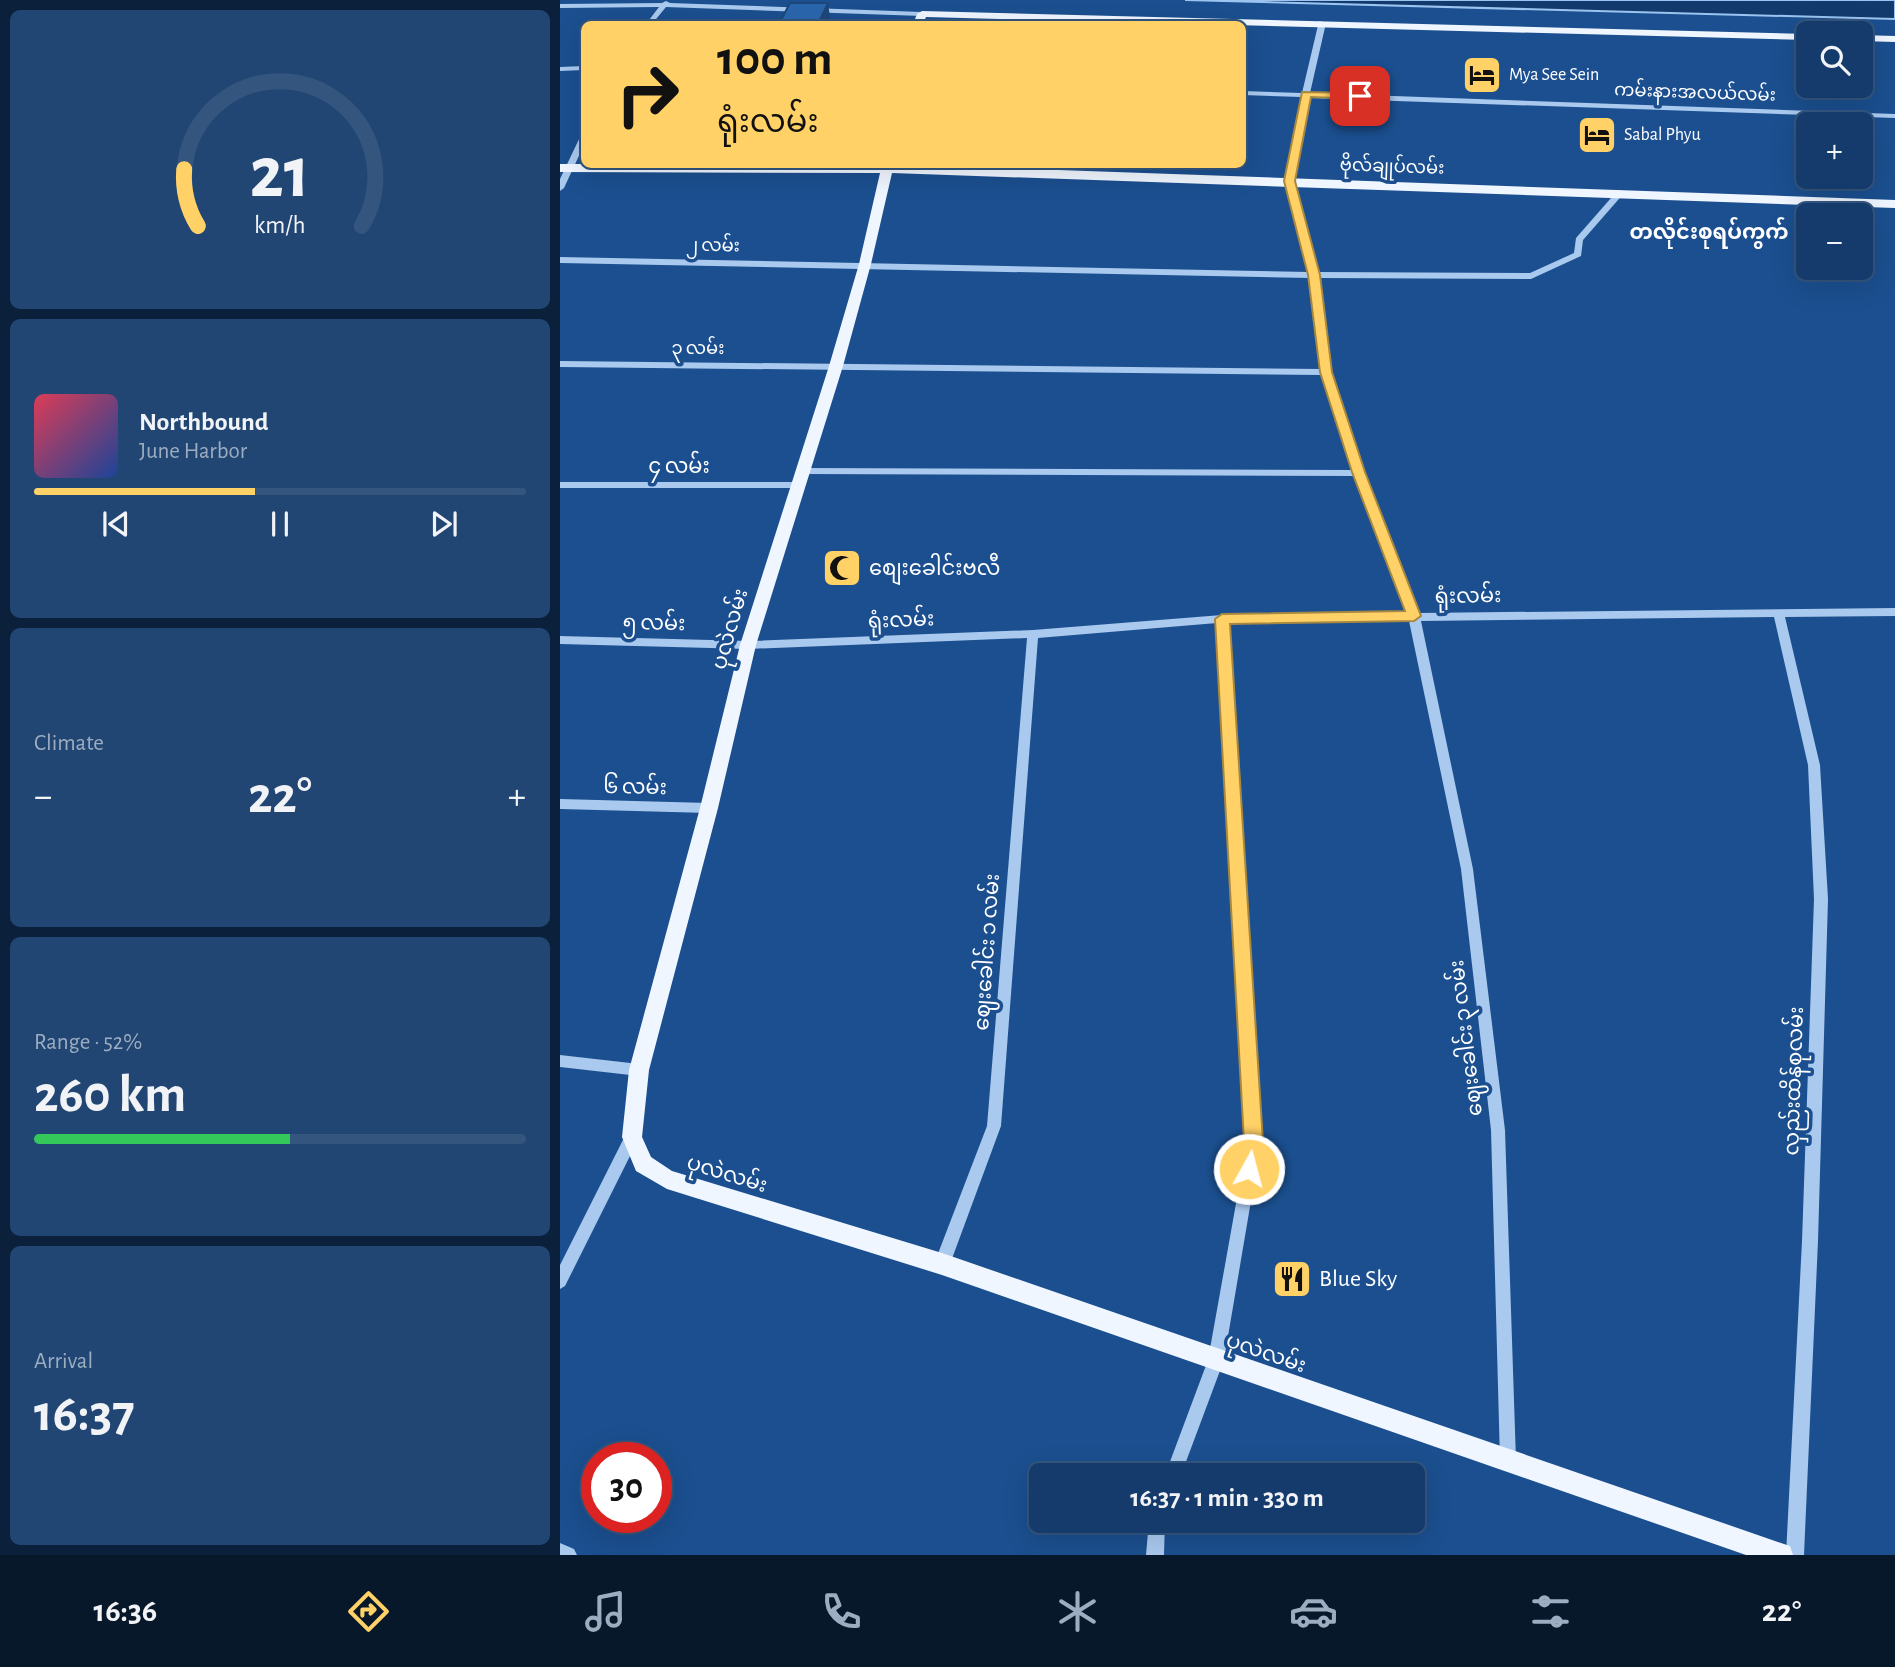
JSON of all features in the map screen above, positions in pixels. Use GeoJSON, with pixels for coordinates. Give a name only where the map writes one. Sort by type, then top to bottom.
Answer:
{"type":"FeatureCollection","features":[{"type":"Feature","properties":{"kind":"main road"},"geometry":{"type":"LineString","coordinates":[[920,19],[1121,21]]}},
{"type":"Feature","properties":{"kind":"main road"},"geometry":{"type":"LineString","coordinates":[[1246,22],[1796,37]]}},
{"type":"Feature","properties":{"kind":"main road"},"geometry":{"type":"LineString","coordinates":[[1873,38],[1895,39]]}},
{"type":"Feature","properties":{"kind":"main road","name":"ပုလဲလမ်း"},"geometry":{"type":"LineString","coordinates":[[887,168],[865,264],[836,366],[748,645],[709,808],[639,1070],[632,1137],[643,1164],[667,1179],[942,1264],[1781,1555]]}},
{"type":"Feature","properties":{"kind":"main road","name":"ဗိုလ်ချုပ်လမ်း"},"geometry":{"type":"LineString","coordinates":[[916,168],[1895,204]]}},
{"type":"Feature","properties":{"kind":"street"},"geometry":{"type":"LineString","coordinates":[[651,21],[666,3]]}},
{"type":"Feature","properties":{"kind":"street"},"geometry":{"type":"LineString","coordinates":[[560,6],[666,3],[920,19]]}},
{"type":"Feature","properties":{"kind":"street"},"geometry":{"type":"LineString","coordinates":[[1290,181],[1322,23]]}},
{"type":"Feature","properties":{"kind":"street"},"geometry":{"type":"LineString","coordinates":[[560,69],[581,68]]}},
{"type":"Feature","properties":{"kind":"street","name":"ကမ်းနားအလယ်လမ်း"},"geometry":{"type":"LineString","coordinates":[[1246,93],[1895,116]]}},
{"type":"Feature","properties":{"kind":"street"},"geometry":{"type":"LineString","coordinates":[[560,188],[565,168],[581,142]]}},
{"type":"Feature","properties":{"kind":"street","name":"ဈေးခေါင်း ၃ လမ်း"},"geometry":{"type":"LineString","coordinates":[[1290,181],[1314,275],[1326,372],[1359,472],[1414,616],[1467,869],[1497,1130],[1507,1460]]}},
{"type":"Feature","properties":{"kind":"street","name":"၂ လမ်း"},"geometry":{"type":"LineString","coordinates":[[560,260],[1314,275],[1531,276],[1578,254],[1579,240],[1621,192]]}},
{"type":"Feature","properties":{"kind":"street","name":"၃ လမ်း"},"geometry":{"type":"LineString","coordinates":[[560,364],[836,366]]}},
{"type":"Feature","properties":{"kind":"street"},"geometry":{"type":"LineString","coordinates":[[836,366],[1326,372]]}},
{"type":"Feature","properties":{"kind":"street","name":"၄ လမ်း"},"geometry":{"type":"LineString","coordinates":[[560,485],[800,478],[1359,472]]}},
{"type":"Feature","properties":{"kind":"street","name":"လှည်းထိန်စုလမ်း"},"geometry":{"type":"LineString","coordinates":[[1778,612],[1814,765],[1821,899],[1810,1255],[1795,1555]]}},
{"type":"Feature","properties":{"kind":"street","name":"ရုံးလမ်း"},"geometry":{"type":"LineString","coordinates":[[748,645],[1033,634],[1222,619],[1895,612]]}},
{"type":"Feature","properties":{"kind":"street"},"geometry":{"type":"LineString","coordinates":[[1177,1463],[1216,1360],[1254,1142],[1222,619]]}},
{"type":"Feature","properties":{"kind":"street","name":"ဈေးခေါင်း ၁ လမ်း"},"geometry":{"type":"LineString","coordinates":[[942,1264],[994,1126],[1033,634]]}},
{"type":"Feature","properties":{"kind":"street","name":"၅ လမ်း"},"geometry":{"type":"LineString","coordinates":[[560,640],[748,645]]}},
{"type":"Feature","properties":{"kind":"street","name":"၆ လမ်း"},"geometry":{"type":"LineString","coordinates":[[560,804],[709,808]]}},
{"type":"Feature","properties":{"kind":"street"},"geometry":{"type":"LineString","coordinates":[[560,1061],[639,1070]]}},
{"type":"Feature","properties":{"kind":"street"},"geometry":{"type":"LineString","coordinates":[[560,1281],[632,1137]]}},
{"type":"Feature","properties":{"kind":"street"},"geometry":{"type":"LineString","coordinates":[[1155,1555],[1156,1533]]}},
{"type":"Feature","properties":{"kind":"street"},"geometry":{"type":"LineString","coordinates":[[560,1552],[568,1555]]}},
{"type":"Feature","properties":{"kind":"water"},"geometry":{"type":"Polygon","coordinates":[[[1185,0],[1895,0],[1895,19],[1185,0]]]}},
{"type":"Feature","properties":{"kind":"building"},"geometry":{"type":"Polygon","coordinates":[[[790,3],[828,3],[819,21],[781,21],[790,3]]]}},
{"type":"Feature","properties":{"kind":"place","name":"Mya See Sein"},"geometry":{"type":"Point","coordinates":[1482,75]}},
{"type":"Feature","properties":{"kind":"place","name":"Sabal Phyu"},"geometry":{"type":"Point","coordinates":[1597,135]}},
{"type":"Feature","properties":{"kind":"place","name":"စျေးခေါင်းဗလီ"},"geometry":{"type":"Point","coordinates":[842,568]}},
{"type":"Feature","properties":{"kind":"place","name":"Blue Sky"},"geometry":{"type":"Point","coordinates":[1292,1279]}},
{"type":"Feature","properties":{"kind":"district","name":"တလိုင်းစုရပ်ကွက်"},"geometry":{"type":"Point","coordinates":[1709,232]}},
{"type":"Feature","properties":{"kind":"route"},"geometry":{"type":"LineString","coordinates":[[1249,1169],[1254,1142],[1222,619],[1414,616],[1359,472],[1326,372],[1314,275],[1290,181],[1306,94],[1360,96]]}}]}
